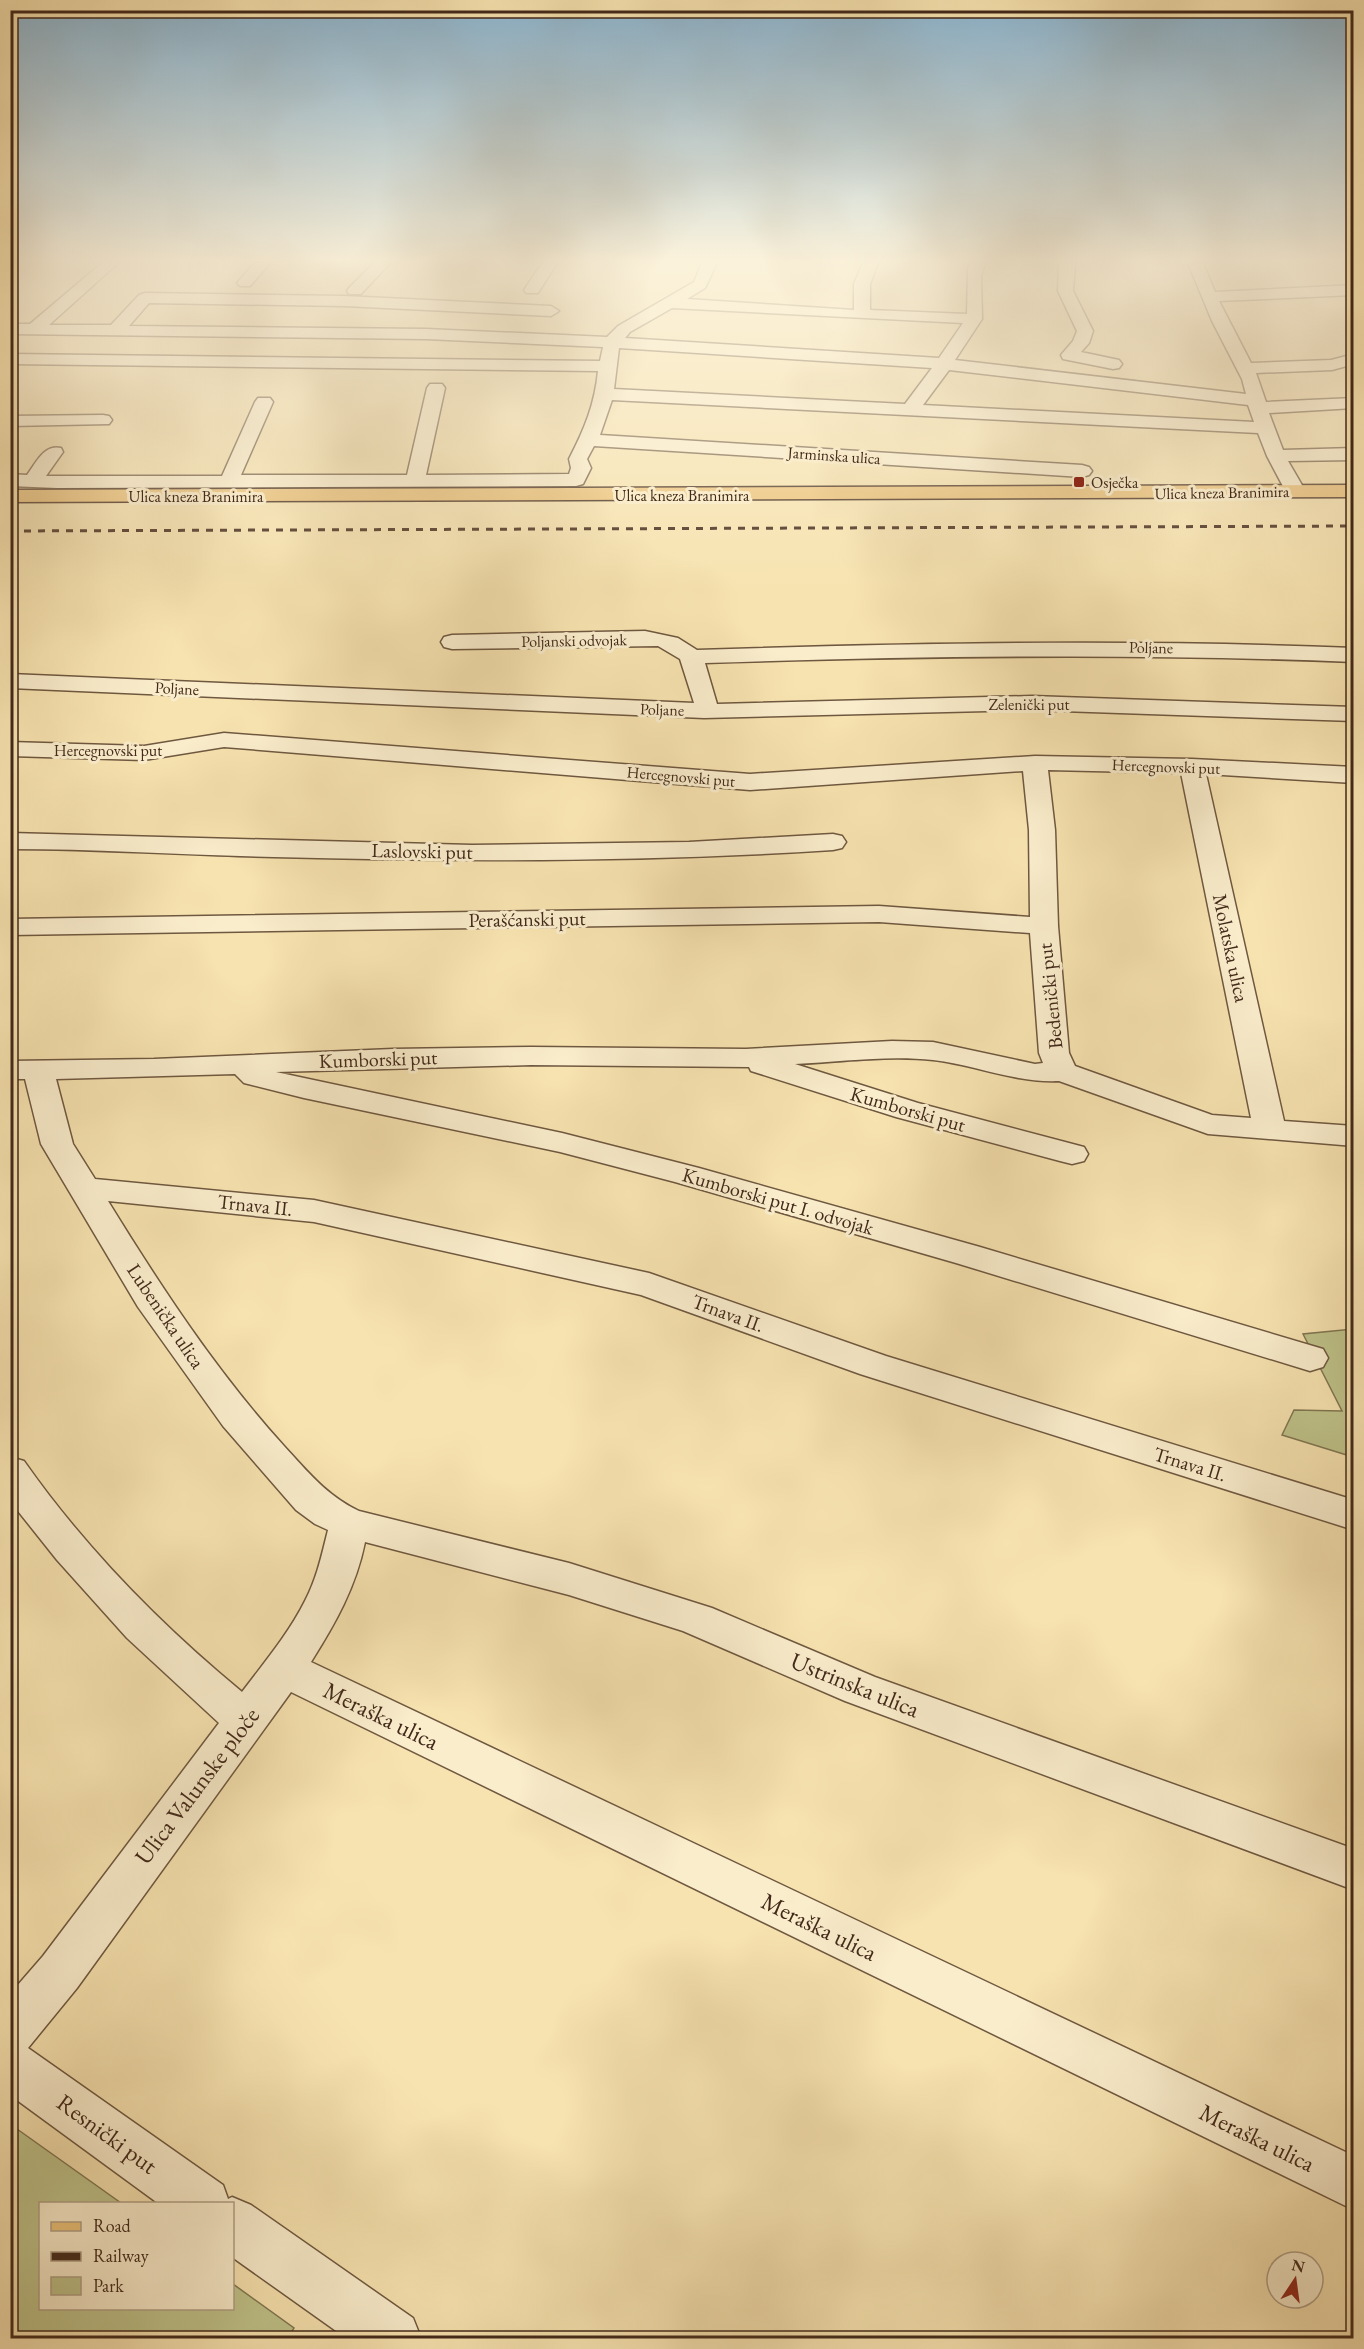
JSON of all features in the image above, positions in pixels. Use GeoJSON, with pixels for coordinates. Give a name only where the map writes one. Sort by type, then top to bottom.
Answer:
{"type":"FeatureCollection","features":[{"type":"Feature","properties":{"kind":"main road","name":"Ulica kneza Branimira"},"geometry":{"type":"LineString","coordinates":[[10,496],[1353,491]]}},
{"type":"Feature","properties":{"kind":"street"},"geometry":{"type":"LineString","coordinates":[[587,440],[594,428],[605,394],[607,373]]}},
{"type":"Feature","properties":{"kind":"street"},"geometry":{"type":"LineString","coordinates":[[909,411],[938,373]]}},
{"type":"Feature","properties":{"kind":"street"},"geometry":{"type":"LineString","coordinates":[[1023,373],[1255,398],[1353,403]]}},
{"type":"Feature","properties":{"kind":"street"},"geometry":{"type":"LineString","coordinates":[[1247,373],[1276,456],[1296,492]]}},
{"type":"Feature","properties":{"kind":"street"},"geometry":{"type":"LineString","coordinates":[[1217,380],[1255,398]]}},
{"type":"Feature","properties":{"kind":"street"},"geometry":{"type":"LineString","coordinates":[[415,481],[436,388]]}},
{"type":"Feature","properties":{"kind":"street"},"geometry":{"type":"LineString","coordinates":[[605,394],[1266,428]]}},
{"type":"Feature","properties":{"kind":"street"},"geometry":{"type":"LineString","coordinates":[[228,481],[264,402]]}},
{"type":"Feature","properties":{"kind":"street"},"geometry":{"type":"LineString","coordinates":[[10,421],[103,420]]}},
{"type":"Feature","properties":{"kind":"street","name":"Ulica kneza Branimira"},"geometry":{"type":"LineString","coordinates":[[10,480],[57,482],[576,480],[580,468],[578,459],[587,440]]}},
{"type":"Feature","properties":{"kind":"street","name":"Jarminska ulica"},"geometry":{"type":"LineString","coordinates":[[587,440],[1082,471]]}},
{"type":"Feature","properties":{"kind":"street"},"geometry":{"type":"LineString","coordinates":[[33,480],[54,452]]}},
{"type":"Feature","properties":{"kind":"street"},"geometry":{"type":"LineString","coordinates":[[1276,456],[1353,454]]}},
{"type":"Feature","properties":{"kind":"street","name":"Poljanski odvojak"},"geometry":{"type":"LineString","coordinates":[[452,642],[645,638],[671,643],[691,657]]}},
{"type":"Feature","properties":{"kind":"street","name":"Poljane"},"geometry":{"type":"LineString","coordinates":[[10,681],[704,711],[706,701],[691,657],[864,651],[1106,647],[1353,655]]}},
{"type":"Feature","properties":{"kind":"street","name":"Zelenički put"},"geometry":{"type":"LineString","coordinates":[[704,711],[1032,703],[1353,714]]}},
{"type":"Feature","properties":{"kind":"street","name":"Hercegnovski put"},"geometry":{"type":"LineString","coordinates":[[10,749],[144,753],[166,751],[203,741],[224,740],[750,782],[805,781],[971,766],[1035,763],[1192,766],[1353,775]]}},
{"type":"Feature","properties":{"kind":"street","name":"Bedenički put"},"geometry":{"type":"LineString","coordinates":[[1035,763],[1042,830],[1044,926],[1054,1053],[1062,1072],[1208,1124],[1353,1136]]}},
{"type":"Feature","properties":{"kind":"street","name":"Molatska ulica"},"geometry":{"type":"LineString","coordinates":[[1192,766],[1270,1130]]}},
{"type":"Feature","properties":{"kind":"street","name":"Laslovski put"},"geometry":{"type":"LineString","coordinates":[[10,841],[106,841],[255,849],[565,853],[746,849],[833,842]]}},
{"type":"Feature","properties":{"kind":"street","name":"Perašćanski put"},"geometry":{"type":"LineString","coordinates":[[10,927],[879,914],[1044,926]]}},
{"type":"Feature","properties":{"kind":"street","name":"Kumborski put"},"geometry":{"type":"LineString","coordinates":[[24,1070],[393,1058],[531,1056],[746,1058],[892,1050],[933,1051],[1035,1073],[1062,1072]]}},
{"type":"Feature","properties":{"kind":"street","name":"Kumborski put"},"geometry":{"type":"LineString","coordinates":[[746,1058],[907,1110],[1071,1154]]}},
{"type":"Feature","properties":{"kind":"street","name":"Kumborski put I. odvojak"},"geometry":{"type":"LineString","coordinates":[[243,1064],[255,1076],[304,1089],[562,1143],[687,1175],[979,1258],[1310,1358]]}},
{"type":"Feature","properties":{"kind":"street","name":"Lubenička ulica"},"geometry":{"type":"LineString","coordinates":[[24,1070],[57,1144],[151,1299],[237,1418],[310,1500],[329,1514],[349,1523]]}},
{"type":"Feature","properties":{"kind":"street","name":"Trnava II."},"geometry":{"type":"LineString","coordinates":[[84,1188],[314,1211],[648,1285],[873,1365],[1353,1515]]}},
{"type":"Feature","properties":{"kind":"street"},"geometry":{"type":"LineString","coordinates":[[10,1471],[74,1554],[121,1606],[170,1654],[246,1720]]}},
{"type":"Feature","properties":{"kind":"street","name":"Ulica Valunske ploče"},"geometry":{"type":"LineString","coordinates":[[10,2032],[60,1972],[284,1669],[324,1606],[340,1566],[349,1523]]}},
{"type":"Feature","properties":{"kind":"street","name":"Ustrinska ulica"},"geometry":{"type":"LineString","coordinates":[[349,1523],[569,1579],[697,1619],[860,1689],[1353,1870]]}},
{"type":"Feature","properties":{"kind":"street","name":"Meraška ulica"},"geometry":{"type":"LineString","coordinates":[[284,1669],[1353,2184]]}},
{"type":"Feature","properties":{"kind":"street","name":"Resnički put"},"geometry":{"type":"LineString","coordinates":[[10,2065],[201,2202]]}},
{"type":"Feature","properties":{"kind":"street"},"geometry":{"type":"LineString","coordinates":[[234,2225],[393,2338]]}},
{"type":"Feature","properties":{"kind":"green space"},"geometry":{"type":"Polygon","coordinates":[[[1353,1329],[1353,1457],[1282,1435],[1294,1410],[1342,1411],[1303,1334],[1353,1329]]]}},
{"type":"Feature","properties":{"kind":"green space"},"geometry":{"type":"Polygon","coordinates":[[[10,2124],[120,2202],[39,2202],[39,2310],[234,2310],[234,2285],[294,2328],[288,2338],[11,2338],[10,2124]]]}},
{"type":"Feature","properties":{"kind":"railway"},"geometry":{"type":"LineString","coordinates":[[10,531],[1354,526]]}},
{"type":"Feature","properties":{"kind":"place","name":"Osječka"},"geometry":{"type":"Point","coordinates":[1079,482]}}]}
